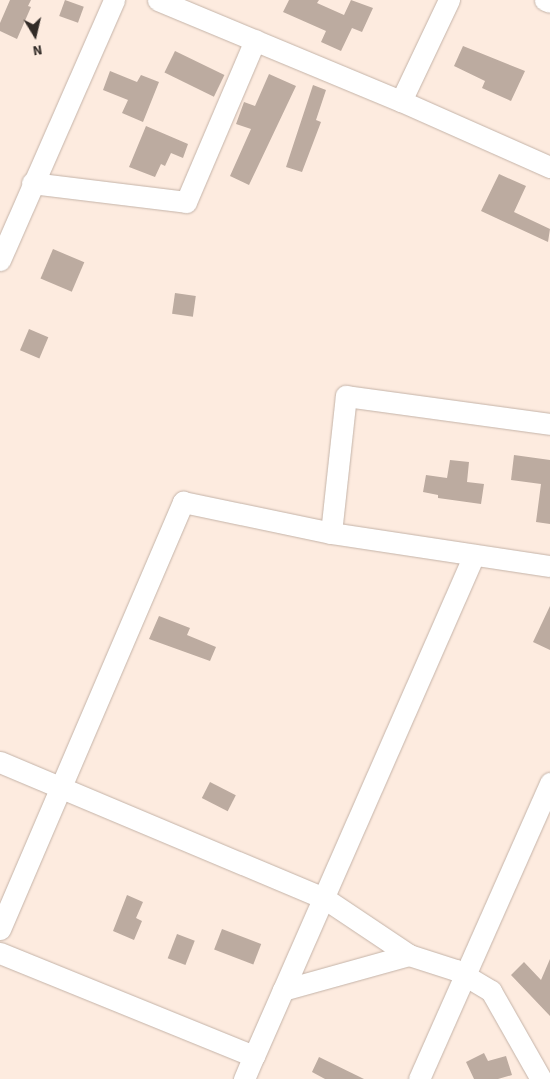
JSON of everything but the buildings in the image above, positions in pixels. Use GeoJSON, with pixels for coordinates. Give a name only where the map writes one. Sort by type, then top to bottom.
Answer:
{"type":"FeatureCollection","features":[{"type":"Feature","properties":{"kind":"street"},"geometry":{"type":"LineString","coordinates":[[0,260],[32,183],[114,0]]}},
{"type":"Feature","properties":{"kind":"street"},"geometry":{"type":"LineString","coordinates":[[158,0],[401,101],[550,167]]}},
{"type":"Feature","properties":{"kind":"street"},"geometry":{"type":"LineString","coordinates":[[401,101],[448,0]]}},
{"type":"Feature","properties":{"kind":"street"},"geometry":{"type":"LineString","coordinates":[[545,0],[550,2]]}},
{"type":"Feature","properties":{"kind":"street"},"geometry":{"type":"LineString","coordinates":[[32,183],[186,202],[255,40]]}},
{"type":"Feature","properties":{"kind":"street"},"geometry":{"type":"LineString","coordinates":[[330,532],[346,396],[550,424]]}},
{"type":"Feature","properties":{"kind":"street"},"geometry":{"type":"LineString","coordinates":[[0,929],[183,502],[330,532],[550,566]]}},
{"type":"Feature","properties":{"kind":"street"},"geometry":{"type":"LineString","coordinates":[[244,1079],[474,555]]}},
{"type":"Feature","properties":{"kind":"street"},"geometry":{"type":"LineString","coordinates":[[0,762],[324,898],[409,955],[456,970],[491,991],[541,1079]]}},
{"type":"Feature","properties":{"kind":"street"},"geometry":{"type":"LineString","coordinates":[[419,1079],[550,783]]}},
{"type":"Feature","properties":{"kind":"street"},"geometry":{"type":"LineString","coordinates":[[0,953],[254,1056]]}},
{"type":"Feature","properties":{"kind":"street"},"geometry":{"type":"LineString","coordinates":[[283,990],[409,955]]}}]}
